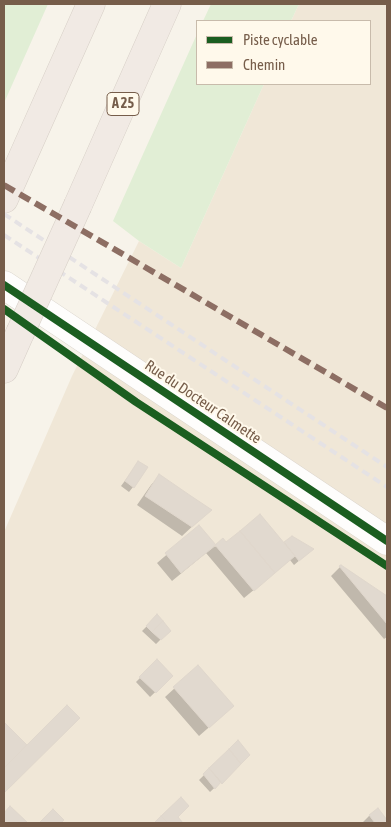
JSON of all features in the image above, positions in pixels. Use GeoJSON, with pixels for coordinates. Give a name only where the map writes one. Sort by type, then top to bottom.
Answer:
{"type":"FeatureCollection","features":[{"type":"Feature","properties":{"kind":"highway"},"geometry":{"type":"LineString","coordinates":[[4,199],[91,4]]}},
{"type":"Feature","properties":{"kind":"highway","name":"A 25"},"geometry":{"type":"LineString","coordinates":[[4,369],[167,4]]}},
{"type":"Feature","properties":{"kind":"street","name":"Rue du Docteur Calmette"},"geometry":{"type":"LineString","coordinates":[[4,285],[387,541]]}},
{"type":"Feature","properties":{"kind":"shaded area"},"geometry":{"type":"Polygon","coordinates":[[[299,4],[387,4],[387,823],[4,823],[4,532],[72,376],[139,241],[181,268],[264,85],[371,85],[371,20],[291,20],[299,4]]]}},
{"type":"Feature","properties":{"kind":"green space"},"geometry":{"type":"Polygon","coordinates":[[[4,4],[48,4],[4,103],[4,4]]]}},
{"type":"Feature","properties":{"kind":"green space"},"geometry":{"type":"Polygon","coordinates":[[[211,4],[299,4],[291,20],[203,20],[211,4]]]}},
{"type":"Feature","properties":{"kind":"green space"},"geometry":{"type":"Polygon","coordinates":[[[196,36],[196,85],[264,85],[181,268],[139,241],[113,221],[196,36]]]}},
{"type":"Feature","properties":{"kind":"building"},"geometry":{"type":"Polygon","coordinates":[[[138,461],[148,467],[134,488],[125,481],[138,461]]]}},
{"type":"Feature","properties":{"kind":"building"},"geometry":{"type":"Polygon","coordinates":[[[159,474],[212,510],[192,527],[145,496],[159,474]]]}},
{"type":"Feature","properties":{"kind":"building"},"geometry":{"type":"Polygon","coordinates":[[[260,514],[295,556],[275,573],[240,531],[260,514]]]}},
{"type":"Feature","properties":{"kind":"building"},"geometry":{"type":"Polygon","coordinates":[[[199,525],[216,545],[181,573],[165,553],[199,525]]]}},
{"type":"Feature","properties":{"kind":"building"},"geometry":{"type":"Polygon","coordinates":[[[240,531],[275,573],[254,591],[215,545],[223,538],[226,542],[240,531]]]}},
{"type":"Feature","properties":{"kind":"building"},"geometry":{"type":"Polygon","coordinates":[[[292,536],[314,549],[299,561],[284,542],[292,536]]]}},
{"type":"Feature","properties":{"kind":"building"},"geometry":{"type":"Polygon","coordinates":[[[341,565],[387,596],[387,624],[339,566],[341,565]]]}},
{"type":"Feature","properties":{"kind":"building"},"geometry":{"type":"Polygon","coordinates":[[[157,614],[163,621],[152,632],[146,626],[157,614]]]}},
{"type":"Feature","properties":{"kind":"building"},"geometry":{"type":"Polygon","coordinates":[[[163,621],[171,631],[161,640],[152,632],[163,621]]]}},
{"type":"Feature","properties":{"kind":"building"},"geometry":{"type":"Polygon","coordinates":[[[157,659],[173,676],[156,693],[139,677],[157,659]]]}},
{"type":"Feature","properties":{"kind":"building"},"geometry":{"type":"Polygon","coordinates":[[[198,665],[234,706],[209,728],[173,687],[198,665]]]}},
{"type":"Feature","properties":{"kind":"building"},"geometry":{"type":"Polygon","coordinates":[[[67,705],[80,718],[4,793],[4,768],[67,705]]]}},
{"type":"Feature","properties":{"kind":"building"},"geometry":{"type":"Polygon","coordinates":[[[4,722],[27,745],[4,768],[4,722]]]}},
{"type":"Feature","properties":{"kind":"building"},"geometry":{"type":"Polygon","coordinates":[[[238,740],[250,755],[241,764],[229,749],[238,740]]]}},
{"type":"Feature","properties":{"kind":"building"},"geometry":{"type":"Polygon","coordinates":[[[229,749],[241,764],[222,784],[209,768],[229,749]]]}},
{"type":"Feature","properties":{"kind":"building"},"geometry":{"type":"Polygon","coordinates":[[[209,768],[221,782],[215,789],[203,774],[209,768]]]}},
{"type":"Feature","properties":{"kind":"building"},"geometry":{"type":"Polygon","coordinates":[[[181,797],[189,806],[178,817],[183,823],[168,823],[161,816],[181,797]]]}},
{"type":"Feature","properties":{"kind":"building"},"geometry":{"type":"Polygon","coordinates":[[[10,806],[28,823],[4,823],[4,813],[10,806]]]}},
{"type":"Feature","properties":{"kind":"building"},"geometry":{"type":"Polygon","coordinates":[[[378,808],[387,820],[387,823],[375,823],[369,815],[378,808]]]}},
{"type":"Feature","properties":{"kind":"building"},"geometry":{"type":"Polygon","coordinates":[[[53,809],[64,820],[61,823],[39,823],[53,809]]]}},
{"type":"Feature","properties":{"kind":"building"},"geometry":{"type":"Polygon","coordinates":[[[161,816],[168,823],[154,823],[161,816]]]}},
{"type":"Feature","properties":{"kind":"railway"},"geometry":{"type":"LineString","coordinates":[[4,214],[387,467]]}},
{"type":"Feature","properties":{"kind":"railway"},"geometry":{"type":"LineString","coordinates":[[4,235],[387,487]]}},
{"type":"Feature","properties":{"kind":"marked path"},"geometry":{"type":"LineString","coordinates":[[4,185],[387,408]]}},
{"type":"Feature","properties":{"kind":"cycle path"},"geometry":{"type":"LineString","coordinates":[[4,285],[387,541]]}},
{"type":"Feature","properties":{"kind":"cycle path"},"geometry":{"type":"LineString","coordinates":[[4,309],[136,402],[387,566]]}}]}
